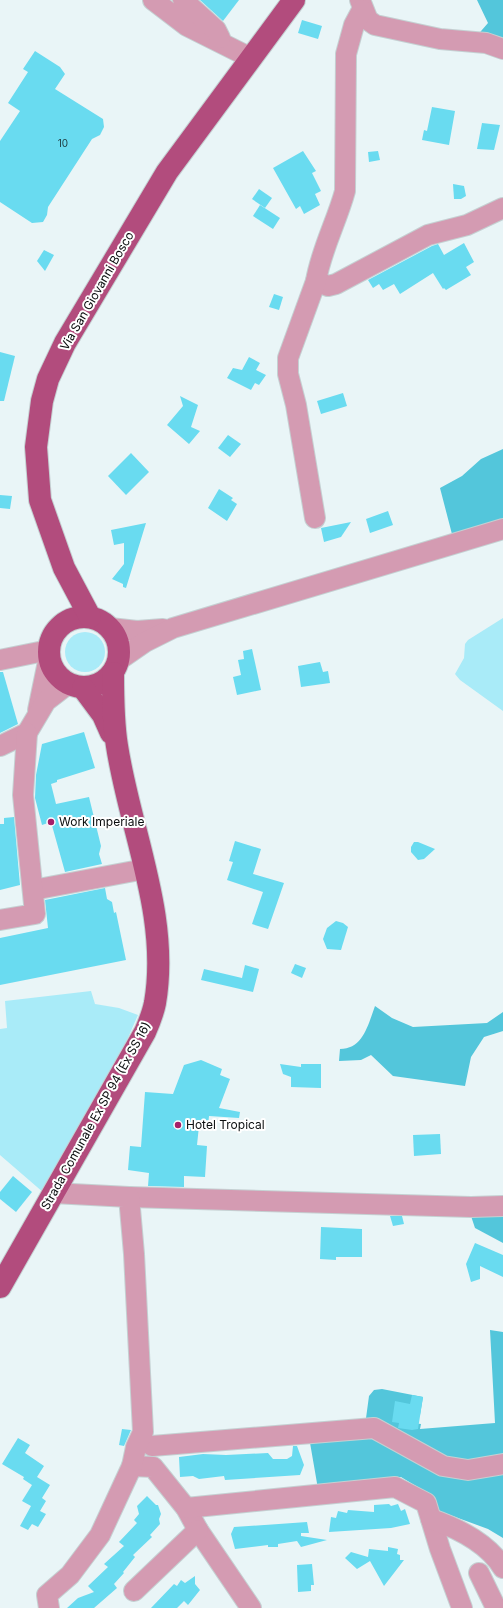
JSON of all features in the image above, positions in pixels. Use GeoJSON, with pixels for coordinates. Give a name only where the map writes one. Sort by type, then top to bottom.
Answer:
{"type":"FeatureCollection","features":[{"type":"Feature","properties":{"kind":"main road","name":"Via San Giovanni Bosco"},"geometry":{"type":"LineString","coordinates":[[90,617],[64,568],[40,500],[36,447],[42,401],[48,379],[65,343],[167,172],[294,0]]}},
{"type":"Feature","properties":{"kind":"main road"},"geometry":{"type":"LineString","coordinates":[[63,624],[66,601],[64,568]]}},
{"type":"Feature","properties":{"kind":"main road"},"geometry":{"type":"LineString","coordinates":[[81,617],[90,617],[104,623],[110,628],[116,638],[119,648],[116,666],[104,681],[94,686],[76,686],[59,677],[52,668],[49,653],[51,640],[56,631],[63,624],[81,617]]}},
{"type":"Feature","properties":{"kind":"main road","name":"Strada Comunale Ex SP 94 (Ex SS 16)"},"geometry":{"type":"LineString","coordinates":[[0,1287],[145,1032],[155,1004],[158,971],[153,902],[117,747],[113,710],[116,666]]}},
{"type":"Feature","properties":{"kind":"main road","name":"Strada Comunale Ex SP 94 (Ex SS 16)"},"geometry":{"type":"LineString","coordinates":[[76,686],[103,715],[117,747]]}},
{"type":"Feature","properties":{"kind":"street"},"geometry":{"type":"LineString","coordinates":[[153,0],[187,26],[222,42],[251,58]]}},
{"type":"Feature","properties":{"kind":"street"},"geometry":{"type":"LineString","coordinates":[[183,0],[216,30],[222,42]]}},
{"type":"Feature","properties":{"kind":"street"},"geometry":{"type":"LineString","coordinates":[[361,5],[368,20],[375,25],[440,39],[486,43],[503,49]]}},
{"type":"Feature","properties":{"kind":"street"},"geometry":{"type":"LineString","coordinates":[[315,518],[296,405],[288,374],[288,358],[316,282],[318,270],[345,191],[346,54],[361,5]]}},
{"type":"Feature","properties":{"kind":"street"},"geometry":{"type":"LineString","coordinates":[[316,282],[328,286],[336,284],[428,235],[467,225],[503,208]]}},
{"type":"Feature","properties":{"kind":"street"},"geometry":{"type":"LineString","coordinates":[[116,666],[145,642],[173,628],[503,529]]}},
{"type":"Feature","properties":{"kind":"street"},"geometry":{"type":"LineString","coordinates":[[110,628],[137,631],[173,628]]}},
{"type":"Feature","properties":{"kind":"street"},"geometry":{"type":"LineString","coordinates":[[0,660],[49,653],[32,726],[23,795],[35,914],[0,920]]}},
{"type":"Feature","properties":{"kind":"street"},"geometry":{"type":"LineString","coordinates":[[0,746],[32,726],[46,701],[76,686]]}},
{"type":"Feature","properties":{"kind":"street"},"geometry":{"type":"LineString","coordinates":[[33,890],[145,869]]}},
{"type":"Feature","properties":{"kind":"street"},"geometry":{"type":"LineString","coordinates":[[53,1193],[129,1197],[470,1208],[503,1206]]}},
{"type":"Feature","properties":{"kind":"street"},"geometry":{"type":"LineString","coordinates":[[129,1197],[147,1439],[153,1467],[186,1508],[198,1530],[251,1608]]}},
{"type":"Feature","properties":{"kind":"street"},"geometry":{"type":"LineString","coordinates":[[49,1608],[47,1595],[70,1575],[100,1535],[132,1466],[136,1447],[147,1439],[374,1428],[443,1466],[468,1470],[503,1464]]}},
{"type":"Feature","properties":{"kind":"street"},"geometry":{"type":"LineString","coordinates":[[132,1466],[153,1467]]}},
{"type":"Feature","properties":{"kind":"street"},"geometry":{"type":"LineString","coordinates":[[186,1508],[395,1488],[426,1503],[440,1549],[462,1608]]}},
{"type":"Feature","properties":{"kind":"street"},"geometry":{"type":"LineString","coordinates":[[431,1519],[457,1528],[497,1558],[503,1568]]}},
{"type":"Feature","properties":{"kind":"street"},"geometry":{"type":"LineString","coordinates":[[134,1591],[198,1530]]}},
{"type":"Feature","properties":{"kind":"street"},"geometry":{"type":"LineString","coordinates":[[478,1573],[496,1608]]}},
{"type":"Feature","properties":{"kind":"shaded area"},"geometry":{"type":"Polygon","coordinates":[[[477,0],[503,0],[503,47],[475,38],[488,23],[477,0]]]}},
{"type":"Feature","properties":{"kind":"shaded area"},"geometry":{"type":"Polygon","coordinates":[[[503,449],[503,523],[453,538],[440,488],[462,476],[481,459],[503,449]]]}},
{"type":"Feature","properties":{"kind":"shaded area"},"geometry":{"type":"Polygon","coordinates":[[[503,618],[503,711],[460,680],[455,674],[464,658],[465,644],[468,640],[503,618]]]}},
{"type":"Feature","properties":{"kind":"shaded area"},"geometry":{"type":"Polygon","coordinates":[[[89,632],[96,635],[102,641],[105,652],[104,660],[96,669],[89,672],[81,672],[74,669],[66,660],[65,648],[68,641],[77,633],[89,632]]]}},
{"type":"Feature","properties":{"kind":"shaded area"},"geometry":{"type":"Polygon","coordinates":[[[91,991],[95,1004],[119,1008],[138,1015],[112,1074],[44,1193],[0,1155],[0,1029],[7,1028],[5,1001],[91,991]]]}},
{"type":"Feature","properties":{"kind":"shaded area"},"geometry":{"type":"Polygon","coordinates":[[[375,1006],[392,1018],[413,1027],[487,1023],[503,1012],[503,1031],[484,1037],[471,1057],[465,1086],[393,1076],[371,1055],[361,1060],[339,1061],[340,1049],[348,1048],[354,1045],[364,1035],[375,1006]]]}},
{"type":"Feature","properties":{"kind":"shaded area"},"geometry":{"type":"Polygon","coordinates":[[[503,1199],[503,1243],[475,1228],[471,1216],[503,1199]]]}},
{"type":"Feature","properties":{"kind":"shaded area"},"geometry":{"type":"Polygon","coordinates":[[[490,1330],[503,1332],[503,1538],[488,1529],[439,1511],[434,1497],[401,1477],[318,1489],[309,1437],[364,1433],[369,1396],[374,1390],[382,1389],[423,1397],[420,1415],[413,1414],[412,1423],[421,1424],[420,1429],[495,1423],[490,1330]]]}},
{"type":"Feature","properties":{"kind":"building"},"geometry":{"type":"Polygon","coordinates":[[[200,0],[239,0],[223,21],[200,0]]]}},
{"type":"Feature","properties":{"kind":"building"},"geometry":{"type":"Polygon","coordinates":[[[302,20],[322,26],[318,39],[298,33],[302,20]]]}},
{"type":"Feature","properties":{"kind":"building"},"geometry":{"type":"Polygon","coordinates":[[[35,51],[60,67],[65,74],[55,89],[103,119],[104,127],[100,135],[92,139],[48,207],[47,215],[43,222],[32,223],[0,202],[0,141],[20,111],[8,103],[28,72],[23,69],[35,51]]]}},
{"type":"Feature","properties":{"kind":"building"},"geometry":{"type":"Polygon","coordinates":[[[432,107],[455,111],[449,145],[422,140],[424,130],[427,131],[432,107]]]}},
{"type":"Feature","properties":{"kind":"building"},"geometry":{"type":"Polygon","coordinates":[[[482,123],[500,125],[494,150],[477,149],[482,123]]]}},
{"type":"Feature","properties":{"kind":"building"},"geometry":{"type":"Polygon","coordinates":[[[303,151],[316,171],[312,173],[321,191],[315,194],[320,205],[304,214],[300,206],[296,209],[273,168],[303,151]]]}},
{"type":"Feature","properties":{"kind":"building"},"geometry":{"type":"Polygon","coordinates":[[[378,151],[380,160],[369,162],[368,152],[378,151]]]}},
{"type":"Feature","properties":{"kind":"building"},"geometry":{"type":"Polygon","coordinates":[[[453,184],[464,186],[466,196],[461,199],[454,199],[453,184]]]}},
{"type":"Feature","properties":{"kind":"building"},"geometry":{"type":"Polygon","coordinates":[[[259,189],[272,198],[265,208],[252,199],[259,189]]]}},
{"type":"Feature","properties":{"kind":"building"},"geometry":{"type":"Polygon","coordinates":[[[260,205],[280,218],[273,229],[253,216],[260,205]]]}},
{"type":"Feature","properties":{"kind":"building"},"geometry":{"type":"Polygon","coordinates":[[[464,243],[474,262],[466,267],[471,275],[446,290],[444,288],[443,289],[433,273],[400,294],[394,284],[383,290],[379,284],[373,288],[368,280],[432,246],[438,244],[444,255],[464,243]]]}},
{"type":"Feature","properties":{"kind":"building"},"geometry":{"type":"Polygon","coordinates":[[[44,250],[54,255],[45,271],[37,261],[44,250]]]}},
{"type":"Feature","properties":{"kind":"building"},"geometry":{"type":"Polygon","coordinates":[[[274,294],[283,297],[279,310],[269,307],[274,294]]]}},
{"type":"Feature","properties":{"kind":"building"},"geometry":{"type":"Polygon","coordinates":[[[0,352],[15,356],[4,401],[0,401],[0,352]]]}},
{"type":"Feature","properties":{"kind":"building"},"geometry":{"type":"Polygon","coordinates":[[[249,357],[260,363],[256,370],[266,375],[259,385],[255,383],[251,390],[227,378],[233,368],[242,370],[249,357]]]}},
{"type":"Feature","properties":{"kind":"building"},"geometry":{"type":"Polygon","coordinates":[[[343,393],[347,406],[321,414],[317,401],[343,393]]]}},
{"type":"Feature","properties":{"kind":"building"},"geometry":{"type":"Polygon","coordinates":[[[180,396],[198,405],[191,427],[200,431],[189,444],[167,425],[183,406],[180,396]]]}},
{"type":"Feature","properties":{"kind":"building"},"geometry":{"type":"Polygon","coordinates":[[[228,435],[241,444],[230,457],[218,448],[228,435]]]}},
{"type":"Feature","properties":{"kind":"building"},"geometry":{"type":"Polygon","coordinates":[[[131,453],[149,472],[126,495],[108,476],[131,453]]]}},
{"type":"Feature","properties":{"kind":"building"},"geometry":{"type":"Polygon","coordinates":[[[219,489],[233,498],[231,500],[237,504],[227,521],[208,508],[219,489]]]}},
{"type":"Feature","properties":{"kind":"building"},"geometry":{"type":"Polygon","coordinates":[[[0,495],[12,496],[10,509],[0,508],[0,495]]]}},
{"type":"Feature","properties":{"kind":"building"},"geometry":{"type":"Polygon","coordinates":[[[388,511],[393,525],[370,533],[366,519],[388,511]]]}},
{"type":"Feature","properties":{"kind":"building"},"geometry":{"type":"Polygon","coordinates":[[[351,522],[341,537],[324,542],[321,528],[351,522]]]}},
{"type":"Feature","properties":{"kind":"building"},"geometry":{"type":"Polygon","coordinates":[[[146,523],[126,588],[123,587],[123,584],[112,579],[124,564],[124,543],[114,545],[111,530],[146,523]]]}},
{"type":"Feature","properties":{"kind":"building"},"geometry":{"type":"Polygon","coordinates":[[[252,649],[261,690],[237,695],[233,677],[241,675],[238,660],[244,659],[243,651],[252,649]]]}},
{"type":"Feature","properties":{"kind":"building"},"geometry":{"type":"Polygon","coordinates":[[[320,662],[323,672],[328,671],[330,683],[301,687],[298,666],[320,662]]]}},
{"type":"Feature","properties":{"kind":"building"},"geometry":{"type":"Polygon","coordinates":[[[0,672],[3,672],[18,724],[0,733],[0,672]]]}},
{"type":"Feature","properties":{"kind":"building"},"geometry":{"type":"Polygon","coordinates":[[[84,732],[95,768],[57,780],[57,782],[51,784],[56,804],[89,797],[101,846],[99,854],[102,864],[65,872],[51,822],[42,825],[35,798],[36,775],[42,744],[84,732]]]}},
{"type":"Feature","properties":{"kind":"building"},"geometry":{"type":"Polygon","coordinates":[[[14,817],[20,885],[0,890],[0,824],[4,824],[4,818],[14,817]]]}},
{"type":"Feature","properties":{"kind":"building"},"geometry":{"type":"Polygon","coordinates":[[[235,841],[261,849],[253,874],[284,883],[268,929],[252,924],[263,892],[227,880],[233,862],[229,861],[235,841]]]}},
{"type":"Feature","properties":{"kind":"building"},"geometry":{"type":"Polygon","coordinates":[[[414,842],[418,842],[435,849],[424,859],[418,860],[411,852],[411,847],[414,842]]]}},
{"type":"Feature","properties":{"kind":"building"},"geometry":{"type":"Polygon","coordinates":[[[105,888],[107,899],[112,902],[114,913],[116,912],[126,960],[0,985],[0,938],[48,928],[45,900],[105,888]]]}},
{"type":"Feature","properties":{"kind":"building"},"geometry":{"type":"Polygon","coordinates":[[[336,921],[343,923],[348,927],[341,950],[327,949],[323,939],[327,928],[336,921]]]}},
{"type":"Feature","properties":{"kind":"building"},"geometry":{"type":"Polygon","coordinates":[[[295,964],[306,968],[302,978],[291,973],[295,964]]]}},
{"type":"Feature","properties":{"kind":"building"},"geometry":{"type":"Polygon","coordinates":[[[245,965],[259,969],[253,992],[201,980],[204,969],[242,978],[245,965]]]}},
{"type":"Feature","properties":{"kind":"building"},"geometry":{"type":"Polygon","coordinates":[[[201,1060],[222,1069],[220,1075],[230,1079],[219,1108],[240,1112],[239,1118],[209,1116],[208,1126],[199,1126],[197,1145],[207,1146],[205,1177],[184,1176],[184,1187],[148,1186],[149,1173],[128,1170],[130,1146],[141,1147],[145,1092],[173,1094],[184,1065],[201,1060]]]}},
{"type":"Feature","properties":{"kind":"building"},"geometry":{"type":"Polygon","coordinates":[[[280,1064],[301,1067],[301,1064],[321,1064],[321,1088],[291,1087],[291,1077],[283,1074],[280,1064]]]}},
{"type":"Feature","properties":{"kind":"building"},"geometry":{"type":"Polygon","coordinates":[[[440,1134],[441,1154],[414,1156],[413,1135],[440,1134]]]}},
{"type":"Feature","properties":{"kind":"building"},"geometry":{"type":"Polygon","coordinates":[[[13,1176],[32,1192],[16,1212],[0,1199],[0,1192],[13,1176]]]}},
{"type":"Feature","properties":{"kind":"building"},"geometry":{"type":"Polygon","coordinates":[[[390,1216],[402,1216],[404,1224],[393,1226],[390,1216]]]}},
{"type":"Feature","properties":{"kind":"building"},"geometry":{"type":"Polygon","coordinates":[[[321,1227],[362,1229],[362,1257],[336,1257],[336,1260],[320,1259],[321,1227]]]}},
{"type":"Feature","properties":{"kind":"building"},"geometry":{"type":"Polygon","coordinates":[[[475,1243],[503,1255],[503,1277],[480,1266],[480,1279],[471,1282],[466,1264],[475,1243]]]}},
{"type":"Feature","properties":{"kind":"building"},"geometry":{"type":"Polygon","coordinates":[[[412,1395],[423,1397],[418,1429],[412,1430],[398,1428],[399,1423],[392,1422],[395,1401],[410,1404],[412,1395]]]}},
{"type":"Feature","properties":{"kind":"building"},"geometry":{"type":"Polygon","coordinates":[[[122,1429],[131,1430],[124,1446],[119,1445],[122,1429]]]}},
{"type":"Feature","properties":{"kind":"building"},"geometry":{"type":"Polygon","coordinates":[[[18,1438],[30,1445],[25,1453],[44,1466],[37,1477],[50,1485],[42,1498],[46,1501],[40,1511],[46,1514],[38,1527],[32,1524],[28,1530],[20,1526],[31,1506],[22,1501],[32,1485],[23,1479],[24,1477],[2,1464],[18,1438]]]}},
{"type":"Feature","properties":{"kind":"building"},"geometry":{"type":"Polygon","coordinates":[[[293,1446],[297,1446],[304,1465],[300,1475],[225,1480],[224,1476],[199,1479],[193,1476],[180,1477],[179,1457],[203,1454],[226,1455],[268,1453],[273,1459],[287,1459],[292,1456],[293,1446]]]}},
{"type":"Feature","properties":{"kind":"building"},"geometry":{"type":"Polygon","coordinates":[[[147,1496],[156,1505],[158,1505],[161,1514],[159,1519],[160,1524],[150,1535],[152,1537],[133,1555],[135,1557],[114,1584],[117,1588],[94,1608],[67,1608],[78,1598],[94,1592],[88,1586],[108,1567],[104,1564],[124,1546],[119,1542],[137,1523],[134,1520],[139,1514],[137,1506],[147,1496]]]}},
{"type":"Feature","properties":{"kind":"building"},"geometry":{"type":"Polygon","coordinates":[[[389,1504],[391,1506],[398,1504],[401,1511],[405,1509],[410,1524],[391,1528],[329,1532],[331,1517],[336,1518],[338,1511],[347,1513],[348,1510],[374,1512],[374,1505],[389,1504]]]}},
{"type":"Feature","properties":{"kind":"building"},"geometry":{"type":"Polygon","coordinates":[[[307,1522],[309,1533],[301,1533],[301,1536],[327,1540],[301,1547],[297,1541],[278,1544],[278,1547],[268,1547],[268,1545],[235,1549],[231,1534],[234,1527],[307,1522]]]}},
{"type":"Feature","properties":{"kind":"building"},"geometry":{"type":"Polygon","coordinates":[[[388,1547],[398,1549],[397,1554],[400,1555],[400,1560],[404,1560],[384,1586],[370,1561],[357,1569],[345,1558],[351,1552],[368,1557],[369,1549],[388,1551],[388,1547]]]}},
{"type":"Feature","properties":{"kind":"building"},"geometry":{"type":"Polygon","coordinates":[[[312,1564],[314,1585],[311,1585],[311,1591],[298,1592],[297,1565],[312,1564]]]}},
{"type":"Feature","properties":{"kind":"building"},"geometry":{"type":"Polygon","coordinates":[[[195,1576],[195,1584],[200,1590],[188,1605],[184,1601],[177,1608],[151,1608],[174,1584],[177,1586],[181,1580],[185,1583],[195,1576]]]}},
{"type":"Feature","properties":{"kind":"place","name":"Work Imperiale"},"geometry":{"type":"Point","coordinates":[51,822]}},
{"type":"Feature","properties":{"kind":"place","name":"Hotel Tropical"},"geometry":{"type":"Point","coordinates":[178,1125]}}]}
